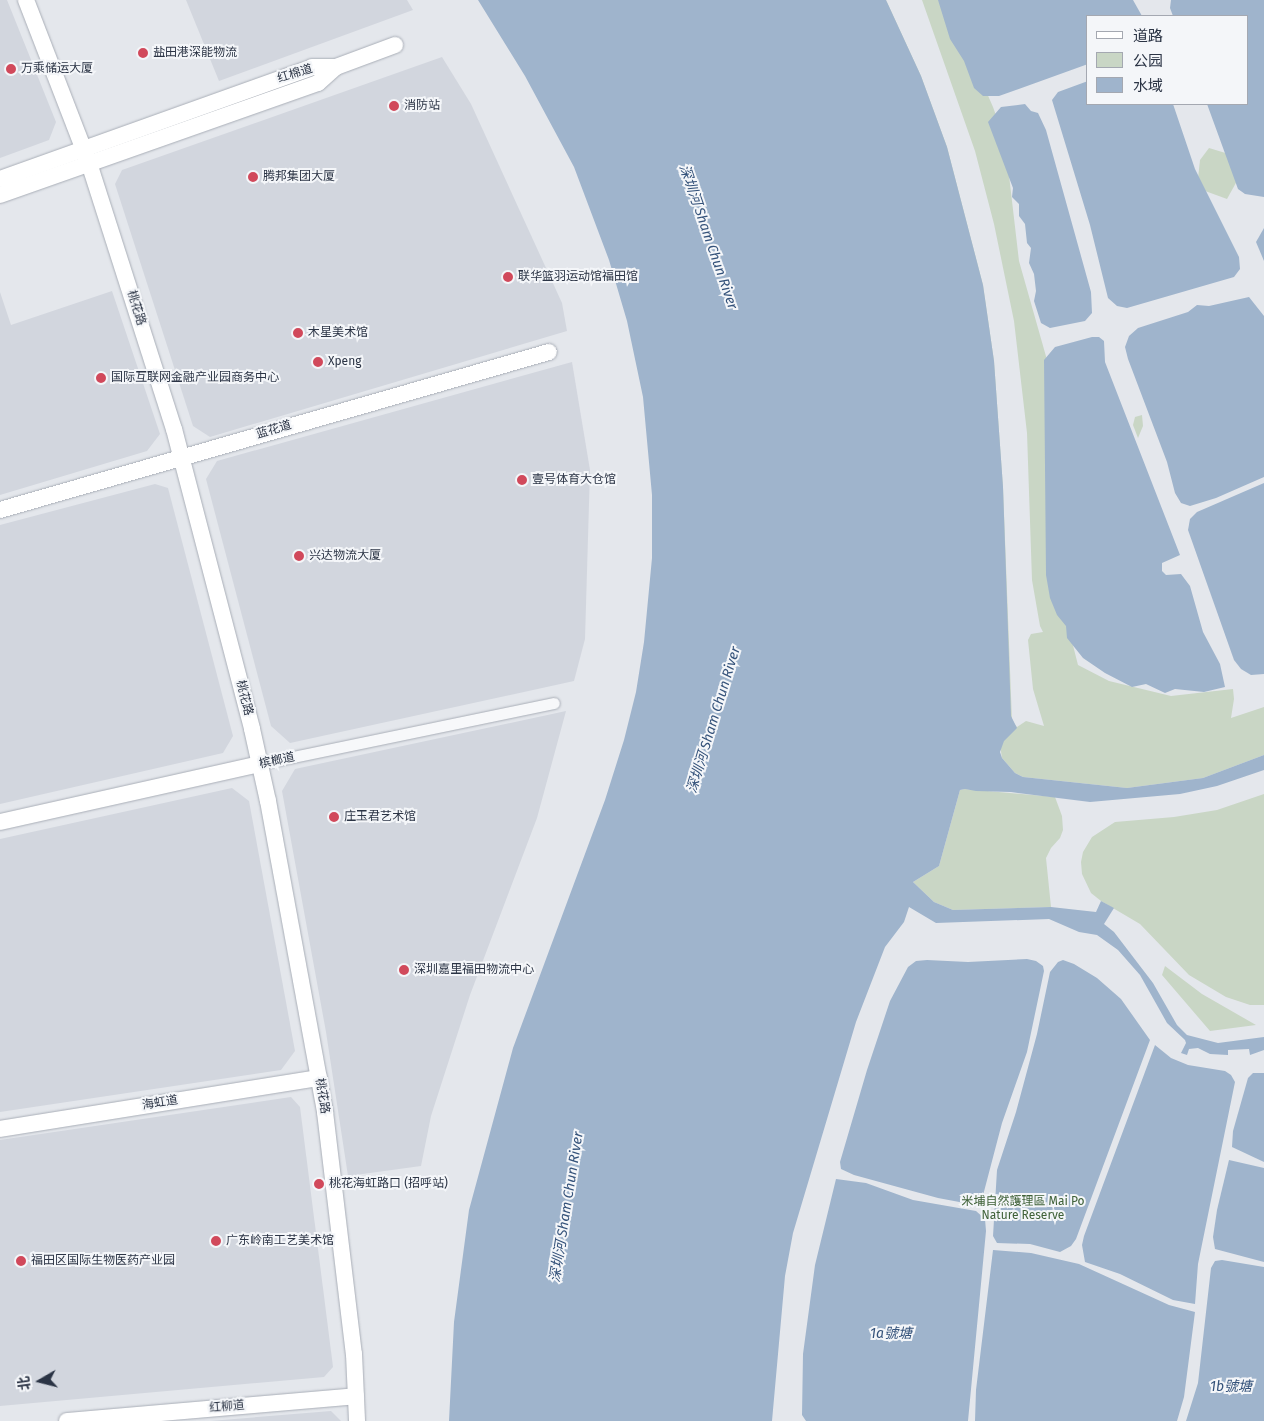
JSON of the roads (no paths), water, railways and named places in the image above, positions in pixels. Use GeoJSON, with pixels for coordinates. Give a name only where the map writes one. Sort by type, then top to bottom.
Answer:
{"type":"FeatureCollection","features":[{"type":"Feature","properties":{"kind":"main road","name":"桃花路"},"geometry":{"type":"LineString","coordinates":[[26,0],[87,156],[182,456],[259,764],[319,1078],[354,1354],[357,1421]]}},
{"type":"Feature","properties":{"kind":"main road","name":"红棉道"},"geometry":{"type":"LineString","coordinates":[[0,195],[87,156],[312,67],[336,67],[395,46]]}},
{"type":"Feature","properties":{"kind":"main road","name":"红棉道"},"geometry":{"type":"LineString","coordinates":[[0,179],[87,156]]}},
{"type":"Feature","properties":{"kind":"main road","name":"蓝花道"},"geometry":{"type":"LineString","coordinates":[[0,510],[182,456],[549,352]]}},
{"type":"Feature","properties":{"kind":"main road","name":"槟榔道"},"geometry":{"type":"LineString","coordinates":[[0,822],[259,764]]}},
{"type":"Feature","properties":{"kind":"main road","name":"海虹道"},"geometry":{"type":"LineString","coordinates":[[0,1129],[319,1078]]}},
{"type":"Feature","properties":{"kind":"main road","name":"红柳道"},"geometry":{"type":"LineString","coordinates":[[68,1421],[356,1396]]}},
{"type":"Feature","properties":{"kind":"street","name":"槟榔道"},"geometry":{"type":"LineString","coordinates":[[259,764],[554,703]]}},
{"type":"Feature","properties":{"kind":"water","name":"深圳河 Sham Chun River"},"geometry":{"type":"Polygon","coordinates":[[[478,0],[886,0],[921,76],[947,147],[983,285],[994,361],[1003,487],[1011,716],[1017,728],[1004,741],[1000,752],[1002,758],[1015,773],[1023,777],[1127,788],[1203,778],[1264,755],[1264,770],[1217,786],[1180,794],[1090,802],[1011,792],[960,790],[939,866],[913,882],[934,902],[953,910],[1051,907],[1096,912],[1101,901],[1114,908],[1104,924],[1114,932],[1153,983],[1177,1025],[1187,1035],[1218,1043],[1264,1037],[1264,1050],[1250,1055],[1249,1049],[1228,1050],[1228,1055],[1210,1054],[1198,1048],[1189,1049],[1187,1055],[1181,1053],[1186,1043],[1185,1040],[1167,1023],[1140,975],[1118,950],[1097,935],[1079,932],[1049,919],[936,923],[909,907],[904,922],[885,947],[856,1022],[793,1233],[785,1276],[772,1421],[449,1421],[454,1322],[469,1210],[513,1048],[605,800],[624,740],[636,692],[644,642],[652,558],[652,495],[643,397],[627,321],[609,260],[574,167],[525,76],[478,0]]]}},
{"type":"Feature","properties":{"kind":"water"},"geometry":{"type":"Polygon","coordinates":[[[938,0],[1133,0],[1141,15],[1086,15],[1086,65],[999,96],[983,96],[974,88],[964,61],[950,39],[938,0]]]}},
{"type":"Feature","properties":{"kind":"water"},"geometry":{"type":"Polygon","coordinates":[[[1171,0],[1264,0],[1264,197],[1245,194],[1238,189],[1207,105],[1249,105],[1249,15],[1173,15],[1170,8],[1171,0]]]}},
{"type":"Feature","properties":{"kind":"water"},"geometry":{"type":"Polygon","coordinates":[[[1086,82],[1086,105],[1173,105],[1195,169],[1239,257],[1240,269],[1234,277],[1127,308],[1117,306],[1108,298],[1090,225],[1052,100],[1058,92],[1086,82]]]}},
{"type":"Feature","properties":{"kind":"water"},"geometry":{"type":"Polygon","coordinates":[[[1025,104],[1031,111],[1038,113],[1046,130],[1091,292],[1092,313],[1085,321],[1050,328],[1041,323],[1034,301],[1036,291],[1034,274],[1029,263],[1031,248],[1027,243],[1025,224],[1019,216],[1019,204],[1012,197],[1013,188],[988,122],[1001,107],[1025,104]]]}},
{"type":"Feature","properties":{"kind":"water"},"geometry":{"type":"Polygon","coordinates":[[[1264,228],[1264,261],[1256,242],[1264,228]]]}},
{"type":"Feature","properties":{"kind":"water"},"geometry":{"type":"Polygon","coordinates":[[[1249,297],[1264,316],[1264,477],[1216,498],[1190,506],[1181,503],[1175,493],[1167,462],[1125,347],[1129,336],[1138,328],[1188,312],[1197,305],[1209,306],[1249,297]]]}},
{"type":"Feature","properties":{"kind":"water"},"geometry":{"type":"Polygon","coordinates":[[[1092,337],[1099,337],[1104,341],[1105,362],[1180,555],[1162,563],[1162,571],[1166,575],[1181,574],[1190,586],[1203,632],[1220,664],[1225,687],[1204,692],[1175,689],[1165,693],[1146,684],[1132,687],[1105,673],[1083,658],[1067,638],[1066,626],[1057,615],[1050,598],[1046,575],[1044,360],[1055,347],[1092,337]]]}},
{"type":"Feature","properties":{"kind":"water"},"geometry":{"type":"Polygon","coordinates":[[[1264,483],[1264,674],[1251,675],[1241,669],[1234,660],[1188,530],[1190,519],[1197,512],[1264,483]]]}},
{"type":"Feature","properties":{"kind":"water"},"geometry":{"type":"Polygon","coordinates":[[[1027,959],[1036,961],[1043,966],[1044,971],[1027,1052],[1002,1123],[981,1203],[970,1204],[938,1198],[854,1175],[841,1169],[840,1162],[867,1070],[890,1001],[908,967],[916,961],[927,960],[968,962],[1027,959]]]}},
{"type":"Feature","properties":{"kind":"water"},"geometry":{"type":"Polygon","coordinates":[[[1063,960],[1074,964],[1097,978],[1121,999],[1150,1040],[1076,1239],[1071,1246],[1060,1252],[1030,1244],[997,1243],[993,1236],[997,1170],[1016,1112],[1037,1034],[1050,972],[1058,962],[1063,960]]]}},
{"type":"Feature","properties":{"kind":"water"},"geometry":{"type":"Polygon","coordinates":[[[1155,1045],[1171,1058],[1188,1065],[1225,1071],[1231,1075],[1235,1082],[1198,1264],[1195,1304],[1173,1300],[1120,1274],[1085,1262],[1082,1245],[1155,1045]]]}},
{"type":"Feature","properties":{"kind":"water"},"geometry":{"type":"Polygon","coordinates":[[[1253,1073],[1264,1073],[1264,1162],[1232,1147],[1233,1131],[1248,1078],[1253,1073]]]}},
{"type":"Feature","properties":{"kind":"water"},"geometry":{"type":"Polygon","coordinates":[[[1229,1160],[1264,1168],[1264,1262],[1215,1249],[1213,1237],[1217,1210],[1229,1160]]]}},
{"type":"Feature","properties":{"kind":"water","name":"1a號塘"},"geometry":{"type":"Polygon","coordinates":[[[836,1179],[866,1183],[913,1200],[976,1211],[985,1219],[986,1231],[968,1421],[806,1421],[802,1415],[803,1354],[815,1265],[836,1179]]]}},
{"type":"Feature","properties":{"kind":"water"},"geometry":{"type":"Polygon","coordinates":[[[993,1250],[1031,1253],[1079,1264],[1169,1305],[1195,1312],[1184,1397],[1177,1421],[975,1421],[976,1390],[993,1250]]]}},
{"type":"Feature","properties":{"kind":"water","name":"1b號塘"},"geometry":{"type":"Polygon","coordinates":[[[1222,1260],[1264,1267],[1264,1421],[1186,1421],[1198,1383],[1211,1268],[1215,1261],[1222,1260]]]}},
{"type":"Feature","properties":{"kind":"place","name":"盐田港深能物流"},"geometry":{"type":"Point","coordinates":[143,53]}},
{"type":"Feature","properties":{"kind":"place","name":"万乘储运大厦"},"geometry":{"type":"Point","coordinates":[11,69]}},
{"type":"Feature","properties":{"kind":"place","name":"消防站"},"geometry":{"type":"Point","coordinates":[394,106]}},
{"type":"Feature","properties":{"kind":"place","name":"腾邦集团大厦"},"geometry":{"type":"Point","coordinates":[253,177]}},
{"type":"Feature","properties":{"kind":"place","name":"联华篮羽运动馆福田馆"},"geometry":{"type":"Point","coordinates":[508,277]}},
{"type":"Feature","properties":{"kind":"place","name":"木星美术馆"},"geometry":{"type":"Point","coordinates":[298,333]}},
{"type":"Feature","properties":{"kind":"place","name":"Xpeng"},"geometry":{"type":"Point","coordinates":[318,362]}},
{"type":"Feature","properties":{"kind":"place","name":"国际互联网金融产业园商务中心"},"geometry":{"type":"Point","coordinates":[101,378]}},
{"type":"Feature","properties":{"kind":"place","name":"壹号体育大仓馆"},"geometry":{"type":"Point","coordinates":[522,480]}},
{"type":"Feature","properties":{"kind":"place","name":"兴达物流大厦"},"geometry":{"type":"Point","coordinates":[299,556]}},
{"type":"Feature","properties":{"kind":"place","name":"庄玉君艺术馆"},"geometry":{"type":"Point","coordinates":[334,817]}},
{"type":"Feature","properties":{"kind":"place","name":"深圳嘉里福田物流中心"},"geometry":{"type":"Point","coordinates":[404,970]}},
{"type":"Feature","properties":{"kind":"place","name":"桃花海虹路口 (招呼站)"},"geometry":{"type":"Point","coordinates":[319,1184]}},
{"type":"Feature","properties":{"kind":"place","name":"广东岭南工艺美术馆"},"geometry":{"type":"Point","coordinates":[216,1241]}},
{"type":"Feature","properties":{"kind":"place","name":"福田区国际生物医药产业园"},"geometry":{"type":"Point","coordinates":[21,1261]}},
{"type":"Feature","properties":{"kind":"park label","name":"米埔自然護理區 Mai Po Nature Reserve"},"geometry":{"type":"Point","coordinates":[1023,1209]}}]}
